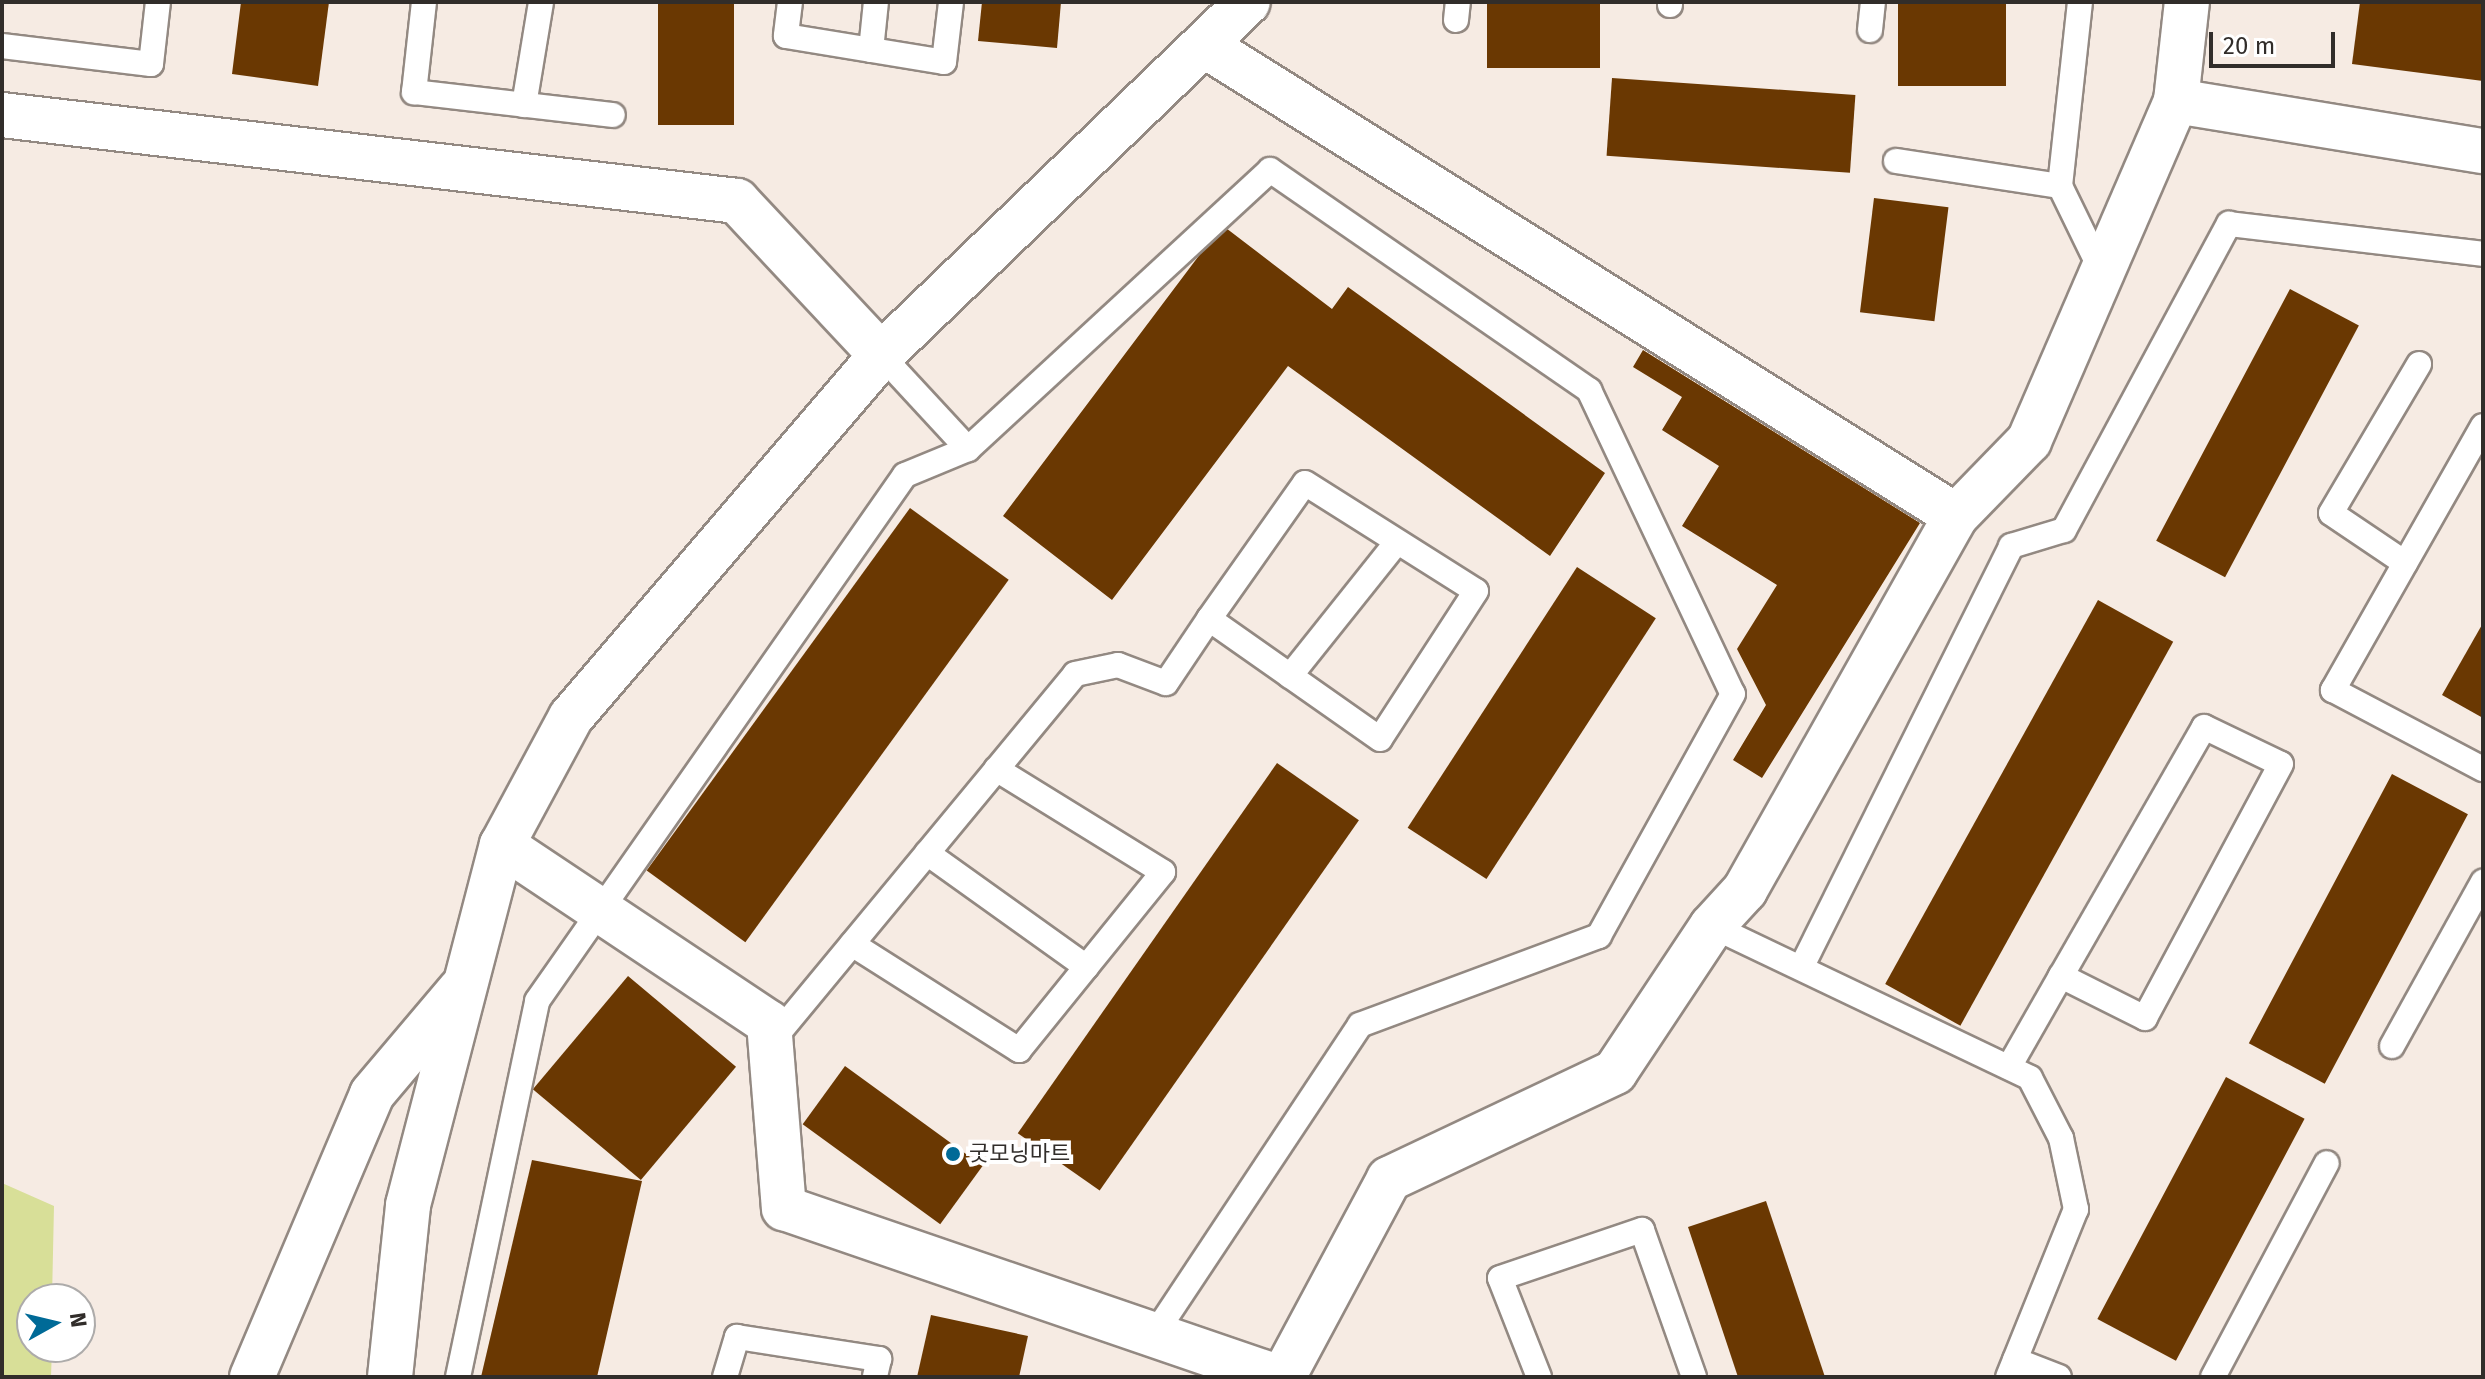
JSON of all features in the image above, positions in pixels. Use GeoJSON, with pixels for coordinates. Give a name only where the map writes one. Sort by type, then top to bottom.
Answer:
{"type":"FeatureCollection","features":[{"type":"Feature","properties":{"kind":"street"},"geometry":{"type":"LineString","coordinates":[[390,1377],[408,1205],[502,845],[571,717],[881,355],[1248,2]]}},
{"type":"Feature","properties":{"kind":"street"},"geometry":{"type":"LineString","coordinates":[[1283,1377],[1389,1179],[1615,1072],[1712,926],[1745,890],[1956,516],[2029,441],[2176,101],[2187,2]]}},
{"type":"Feature","properties":{"kind":"street"},"geometry":{"type":"LineString","coordinates":[[1204,45],[1956,516]]}},
{"type":"Feature","properties":{"kind":"street"},"geometry":{"type":"LineString","coordinates":[[2176,101],[2483,151]]}},
{"type":"Feature","properties":{"kind":"street"},"geometry":{"type":"LineString","coordinates":[[2,115],[737,201],[881,355]]}},
{"type":"Feature","properties":{"kind":"street"},"geometry":{"type":"LineString","coordinates":[[502,845],[769,1023],[784,1208],[1277,1377]]}},
{"type":"Feature","properties":{"kind":"street"},"geometry":{"type":"LineString","coordinates":[[252,1377],[372,1094],[466,982]]}},
{"type":"Feature","properties":{"kind":"lane"},"geometry":{"type":"LineString","coordinates":[[2,46],[151,64],[158,2]]}},
{"type":"Feature","properties":{"kind":"lane"},"geometry":{"type":"LineString","coordinates":[[424,2],[414,92],[613,115]]}},
{"type":"Feature","properties":{"kind":"lane"},"geometry":{"type":"LineString","coordinates":[[524,105],[541,2]]}},
{"type":"Feature","properties":{"kind":"lane"},"geometry":{"type":"LineString","coordinates":[[790,2],[786,36],[944,62],[951,2]]}},
{"type":"Feature","properties":{"kind":"lane"},"geometry":{"type":"LineString","coordinates":[[871,50],[876,2]]}},
{"type":"Feature","properties":{"kind":"lane"},"geometry":{"type":"LineString","coordinates":[[1870,30],[1873,2]]}},
{"type":"Feature","properties":{"kind":"lane"},"geometry":{"type":"LineString","coordinates":[[2080,2],[2060,186],[2102,272]]}},
{"type":"Feature","properties":{"kind":"lane"},"geometry":{"type":"LineString","coordinates":[[1896,161],[2060,186]]}},
{"type":"Feature","properties":{"kind":"lane"},"geometry":{"type":"LineString","coordinates":[[458,1377],[537,1001],[604,911],[905,475],[968,449],[1270,170],[1589,390],[1733,694],[1599,936],[1360,1025],[1154,1335]]}},
{"type":"Feature","properties":{"kind":"lane"},"geometry":{"type":"LineString","coordinates":[[1803,964],[2011,546],[2064,530],[2229,224],[2483,254]]}},
{"type":"Feature","properties":{"kind":"lane"},"geometry":{"type":"LineString","coordinates":[[881,355],[968,449]]}},
{"type":"Feature","properties":{"kind":"lane"},"geometry":{"type":"LineString","coordinates":[[2405,563],[2331,513],[2419,364]]}},
{"type":"Feature","properties":{"kind":"lane"},"geometry":{"type":"LineString","coordinates":[[2483,426],[2333,690],[2483,769]]}},
{"type":"Feature","properties":{"kind":"lane"},"geometry":{"type":"LineString","coordinates":[[771,1042],[1075,674],[1118,665],[1166,683],[1209,619],[1305,483],[1476,591],[1380,739],[1209,619]]}},
{"type":"Feature","properties":{"kind":"lane"},"geometry":{"type":"LineString","coordinates":[[1290,676],[1397,542]]}},
{"type":"Feature","properties":{"kind":"lane"},"geometry":{"type":"LineString","coordinates":[[2009,1067],[2061,976],[2204,727],[2281,764],[2145,1018],[2061,976]]}},
{"type":"Feature","properties":{"kind":"lane"},"geometry":{"type":"LineString","coordinates":[[852,944],[1019,1050],[1163,872],[996,769]]}},
{"type":"Feature","properties":{"kind":"lane"},"geometry":{"type":"LineString","coordinates":[[927,853],[1086,967]]}},
{"type":"Feature","properties":{"kind":"lane"},"geometry":{"type":"LineString","coordinates":[[2392,1046],[2483,882]]}},
{"type":"Feature","properties":{"kind":"lane"},"geometry":{"type":"LineString","coordinates":[[1712,926],[1803,964],[2030,1078],[2061,1138],[2076,1209],[2012,1368],[2059,1377]]}},
{"type":"Feature","properties":{"kind":"lane"},"geometry":{"type":"LineString","coordinates":[[2213,1377],[2327,1163]]}},
{"type":"Feature","properties":{"kind":"lane"},"geometry":{"type":"LineString","coordinates":[[1539,1377],[1500,1278],[1642,1230],[1694,1377]]}},
{"type":"Feature","properties":{"kind":"lane"},"geometry":{"type":"LineString","coordinates":[[725,1377],[737,1337],[879,1359],[875,1377]]}},
{"type":"Feature","properties":{"kind":"green space"},"geometry":{"type":"Polygon","coordinates":[[[2,1183],[54,1206],[52,1283],[16,1283],[16,1363],[51,1363],[51,1377],[2,1377],[2,1183]]]}},
{"type":"Feature","properties":{"kind":"building"},"geometry":{"type":"Polygon","coordinates":[[[241,2],[329,2],[318,86],[232,74],[241,2]]]}},
{"type":"Feature","properties":{"kind":"building"},"geometry":{"type":"Polygon","coordinates":[[[658,2],[734,2],[734,125],[658,125],[658,2]]]}},
{"type":"Feature","properties":{"kind":"building"},"geometry":{"type":"Polygon","coordinates":[[[982,2],[1061,2],[1057,48],[978,41],[982,2]]]}},
{"type":"Feature","properties":{"kind":"building"},"geometry":{"type":"Polygon","coordinates":[[[1487,2],[1600,2],[1600,68],[1487,68],[1487,2]]]}},
{"type":"Feature","properties":{"kind":"building"},"geometry":{"type":"Polygon","coordinates":[[[1898,2],[2006,2],[2006,86],[1898,86],[1898,2]]]}},
{"type":"Feature","properties":{"kind":"building"},"geometry":{"type":"Polygon","coordinates":[[[2360,2],[2483,2],[2483,81],[2352,64],[2360,2]]]}},
{"type":"Feature","properties":{"kind":"building"},"geometry":{"type":"Polygon","coordinates":[[[1612,78],[1855,95],[1850,173],[1607,156],[1612,78]]]}},
{"type":"Feature","properties":{"kind":"building"},"geometry":{"type":"Polygon","coordinates":[[[1874,198],[1948,207],[1934,321],[1860,312],[1874,198]]]}},
{"type":"Feature","properties":{"kind":"building"},"geometry":{"type":"Polygon","coordinates":[[[1222,225],[1332,309],[1348,287],[1605,473],[1550,556],[1288,366],[1112,600],[1003,516],[1222,225]]]}},
{"type":"Feature","properties":{"kind":"building"},"geometry":{"type":"Polygon","coordinates":[[[2290,289],[2359,326],[2225,577],[2156,541],[2290,289]]]}},
{"type":"Feature","properties":{"kind":"building"},"geometry":{"type":"Polygon","coordinates":[[[1643,350],[1920,523],[1762,778],[1733,760],[1766,705],[1737,649],[1777,585],[1682,526],[1719,466],[1662,430],[1682,397],[1633,367],[1643,350]]]}},
{"type":"Feature","properties":{"kind":"building"},"geometry":{"type":"Polygon","coordinates":[[[910,508],[1009,580],[745,942],[647,870],[910,508]]]}},
{"type":"Feature","properties":{"kind":"building"},"geometry":{"type":"Polygon","coordinates":[[[1577,567],[1656,618],[1486,879],[1408,828],[1577,567]]]}},
{"type":"Feature","properties":{"kind":"building"},"geometry":{"type":"Polygon","coordinates":[[[2098,600],[2173,642],[1960,1026],[1885,984],[2098,600]]]}},
{"type":"Feature","properties":{"kind":"building"},"geometry":{"type":"Polygon","coordinates":[[[2483,623],[2483,718],[2442,695],[2483,623]]]}},
{"type":"Feature","properties":{"kind":"building"},"geometry":{"type":"Polygon","coordinates":[[[1277,763],[1359,820],[1100,1191],[1018,1133],[1277,763]]]}},
{"type":"Feature","properties":{"kind":"building"},"geometry":{"type":"Polygon","coordinates":[[[2392,774],[2468,814],[2325,1084],[2249,1043],[2392,774]]]}},
{"type":"Feature","properties":{"kind":"building"},"geometry":{"type":"Polygon","coordinates":[[[628,976],[736,1067],[641,1180],[533,1089],[628,976]]]}},
{"type":"Feature","properties":{"kind":"building"},"geometry":{"type":"Polygon","coordinates":[[[845,1066],[983,1166],[940,1224],[803,1124],[845,1066]]]}},
{"type":"Feature","properties":{"kind":"building"},"geometry":{"type":"Polygon","coordinates":[[[2226,1077],[2305,1119],[2176,1361],[2097,1319],[2226,1077]]]}},
{"type":"Feature","properties":{"kind":"building"},"geometry":{"type":"Polygon","coordinates":[[[532,1160],[642,1181],[597,1377],[481,1377],[532,1160]]]}},
{"type":"Feature","properties":{"kind":"building"},"geometry":{"type":"Polygon","coordinates":[[[1766,1201],[1825,1377],[1738,1377],[1688,1227],[1766,1201]]]}},
{"type":"Feature","properties":{"kind":"building"},"geometry":{"type":"Polygon","coordinates":[[[931,1315],[1028,1336],[1019,1377],[917,1377],[931,1315]]]}},
{"type":"Feature","properties":{"kind":"place","name":"굿모닝마트"},"geometry":{"type":"Point","coordinates":[953,1154]}}]}
